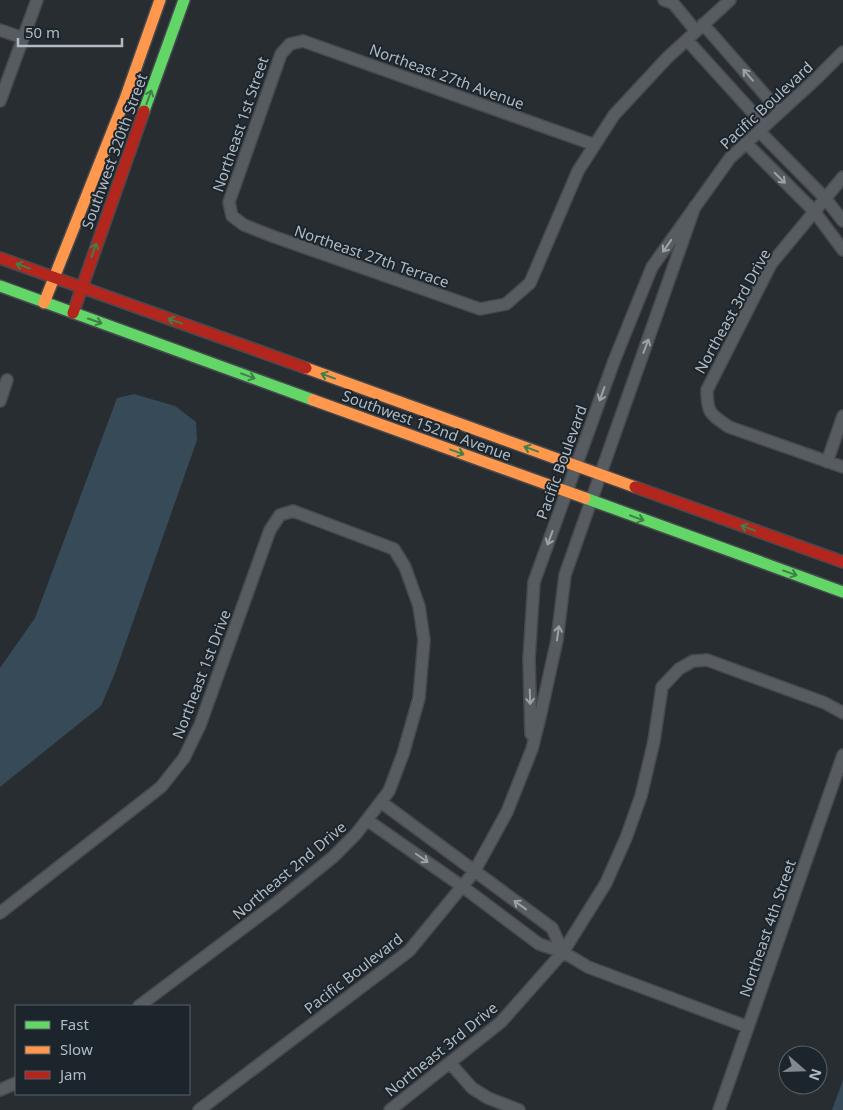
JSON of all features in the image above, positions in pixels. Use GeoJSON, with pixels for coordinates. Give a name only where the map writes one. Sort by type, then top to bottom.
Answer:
{"type":"FeatureCollection","features":[{"type":"Feature","properties":{"kind":"street"},"geometry":{"type":"LineString","coordinates":[[0,101],[37,0]]}},
{"type":"Feature","properties":{"kind":"street","name":"Southwest 320th Street"},"geometry":{"type":"LineString","coordinates":[[44,302],[124,99],[160,0]]}},
{"type":"Feature","properties":{"kind":"street","name":"Southwest 320th Street"},"geometry":{"type":"LineString","coordinates":[[73,313],[184,0]]}},
{"type":"Feature","properties":{"kind":"street"},"geometry":{"type":"LineString","coordinates":[[664,0],[673,3],[700,28],[780,112]]}},
{"type":"Feature","properties":{"kind":"street"},"geometry":{"type":"LineString","coordinates":[[594,145],[614,115],[666,58],[730,0]]}},
{"type":"Feature","properties":{"kind":"street"},"geometry":{"type":"LineString","coordinates":[[0,30],[23,38]]}},
{"type":"Feature","properties":{"kind":"street"},"geometry":{"type":"LineString","coordinates":[[687,40],[843,221]]}},
{"type":"Feature","properties":{"kind":"street","name":"Northeast 27th Avenue"},"geometry":{"type":"LineString","coordinates":[[290,44],[303,41],[594,145]]}},
{"type":"Feature","properties":{"kind":"street","name":"Northeast 1st Street"},"geometry":{"type":"LineString","coordinates":[[232,216],[229,202],[281,54],[290,44]]}},
{"type":"Feature","properties":{"kind":"street","name":"Pacific Boulevard"},"geometry":{"type":"LineString","coordinates":[[532,749],[529,659],[534,582],[614,361],[652,267],[730,158],[843,52]]}},
{"type":"Feature","properties":{"kind":"street"},"geometry":{"type":"LineString","coordinates":[[746,143],[814,211],[843,250]]}},
{"type":"Feature","properties":{"kind":"street","name":"Northeast 27th Terrace"},"geometry":{"type":"LineString","coordinates":[[232,216],[244,226],[265,234],[480,309],[506,304],[530,282],[578,170],[594,145]]}},
{"type":"Feature","properties":{"kind":"street","name":"Northeast 3rd Drive"},"geometry":{"type":"LineString","coordinates":[[827,462],[729,427],[716,418],[707,406],[707,390],[771,264],[843,177]]}},
{"type":"Feature","properties":{"kind":"street","name":"Pacific Boulevard"},"geometry":{"type":"LineString","coordinates":[[199,1110],[409,951],[474,872],[507,812],[532,749],[557,640],[565,575],[695,206]]}},
{"type":"Feature","properties":{"kind":"street","name":"Southwest 152nd Avenue"},"geometry":{"type":"LineString","coordinates":[[0,258],[843,562]]}},
{"type":"Feature","properties":{"kind":"street","name":"Southwest 152nd Avenue"},"geometry":{"type":"LineString","coordinates":[[0,286],[843,592]]}},
{"type":"Feature","properties":{"kind":"street"},"geometry":{"type":"LineString","coordinates":[[0,400],[7,380]]}},
{"type":"Feature","properties":{"kind":"street"},"geometry":{"type":"LineString","coordinates":[[843,416],[827,462],[843,467]]}},
{"type":"Feature","properties":{"kind":"street","name":"Northeast 2nd Drive"},"geometry":{"type":"LineString","coordinates":[[140,1005],[275,904],[332,857],[356,834],[389,791],[403,754],[419,698],[424,640],[419,606],[405,566],[394,549],[293,511],[280,515]]}},
{"type":"Feature","properties":{"kind":"street","name":"Northeast 1st Drive"},"geometry":{"type":"LineString","coordinates":[[0,913],[162,787],[184,758],[200,725],[270,530],[280,515]]}},
{"type":"Feature","properties":{"kind":"street","name":"Northeast 3rd Drive"},"geometry":{"type":"LineString","coordinates":[[390,1110],[502,1022],[563,952],[606,883],[626,838],[641,796],[654,741],[662,687],[679,669],[693,661],[707,660],[825,703],[843,713]]}},
{"type":"Feature","properties":{"kind":"street","name":"Northeast 4th Street"},"geometry":{"type":"LineString","coordinates":[[719,1110],[843,755]]}},
{"type":"Feature","properties":{"kind":"street"},"geometry":{"type":"LineString","coordinates":[[381,802],[552,928],[563,952]]}},
{"type":"Feature","properties":{"kind":"street"},"geometry":{"type":"LineString","coordinates":[[367,820],[463,887],[539,944],[563,952],[588,967],[748,1027]]}},
{"type":"Feature","properties":{"kind":"street"},"geometry":{"type":"LineString","coordinates":[[402,845],[415,828]]}},
{"type":"Feature","properties":{"kind":"street"},"geometry":{"type":"LineString","coordinates":[[529,937],[541,920]]}},
{"type":"Feature","properties":{"kind":"street"},"geometry":{"type":"LineString","coordinates":[[450,1063],[472,1088],[488,1098],[519,1110]]}},
{"type":"Feature","properties":{"kind":"street"},"geometry":{"type":"LineString","coordinates":[[0,1090],[15,1083]]}},
{"type":"Feature","properties":{"kind":"water"},"geometry":{"type":"Polygon","coordinates":[[[134,394],[175,406],[196,422],[197,440],[115,673],[101,706],[0,787],[0,668],[35,618],[117,398],[134,394]]]}},
{"type":"Feature","properties":{"kind":"water"},"geometry":{"type":"Polygon","coordinates":[[[843,1080],[843,1110],[832,1110],[843,1080]]]}},
{"type":"Feature","properties":{"kind":"traffic: fast"},"geometry":{"type":"LineString","coordinates":[[144,111],[184,0]]}},
{"type":"Feature","properties":{"kind":"traffic: fast"},"geometry":{"type":"LineString","coordinates":[[0,286],[313,400]]}},
{"type":"Feature","properties":{"kind":"traffic: fast"},"geometry":{"type":"LineString","coordinates":[[585,498],[843,592]]}},
{"type":"Feature","properties":{"kind":"traffic: slow"},"geometry":{"type":"LineString","coordinates":[[44,303],[125,99],[160,0]]}},
{"type":"Feature","properties":{"kind":"traffic: slow"},"geometry":{"type":"LineString","coordinates":[[306,368],[635,487]]}},
{"type":"Feature","properties":{"kind":"traffic: slow"},"geometry":{"type":"LineString","coordinates":[[313,400],[585,498]]}},
{"type":"Feature","properties":{"kind":"traffic: jam"},"geometry":{"type":"LineString","coordinates":[[73,313],[144,111]]}},
{"type":"Feature","properties":{"kind":"traffic: jam"},"geometry":{"type":"LineString","coordinates":[[0,258],[306,368]]}},
{"type":"Feature","properties":{"kind":"traffic: jam"},"geometry":{"type":"LineString","coordinates":[[635,487],[843,562]]}}]}
